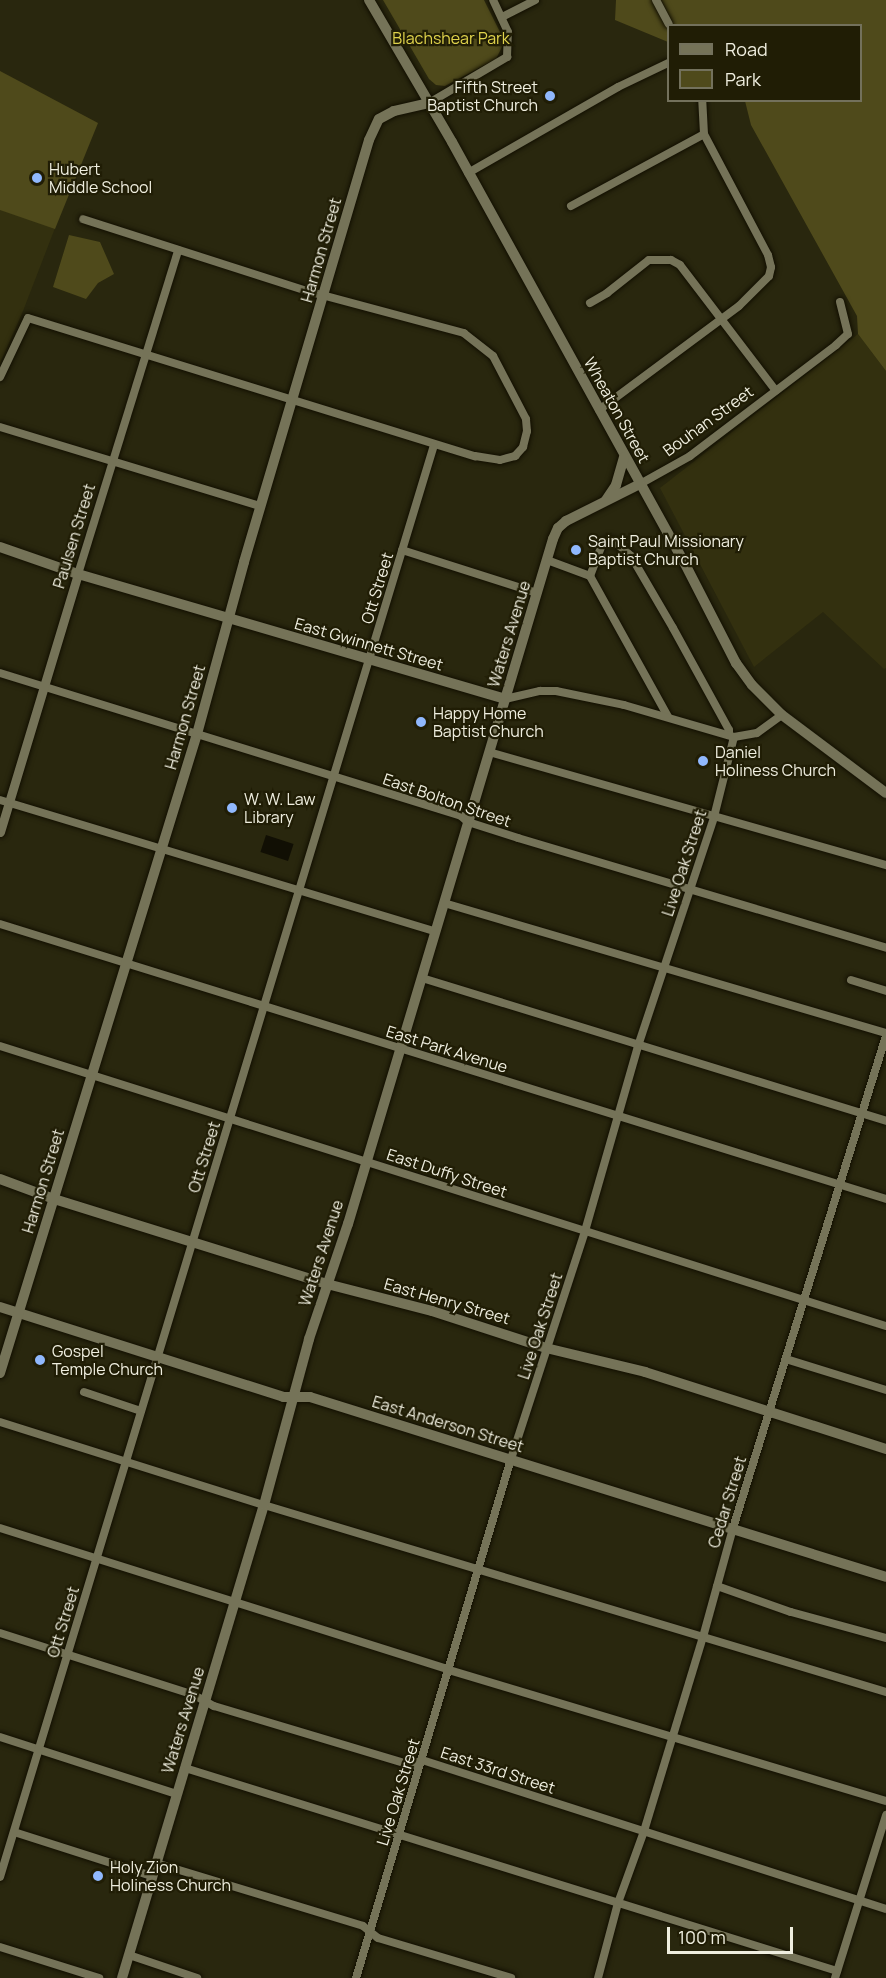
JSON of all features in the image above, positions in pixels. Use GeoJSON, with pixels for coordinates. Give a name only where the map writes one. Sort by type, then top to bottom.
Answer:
{"type":"FeatureCollection","features":[{"type":"Feature","properties":{"kind":"main road","name":"Wheaton Street"},"geometry":{"type":"LineString","coordinates":[[369,0],[468,173],[736,663],[752,685],[782,714],[886,793]]}},
{"type":"Feature","properties":{"kind":"main road","name":"Harmon Street"},"geometry":{"type":"LineString","coordinates":[[0,1373],[197,734],[260,507],[369,140],[379,119],[394,111],[429,103]]}},
{"type":"Feature","properties":{"kind":"main road"},"geometry":{"type":"LineString","coordinates":[[605,502],[616,485],[624,457]]}},
{"type":"Feature","properties":{"kind":"main road","name":"Bouhan Street"},"geometry":{"type":"LineString","coordinates":[[553,539],[558,528],[566,521],[640,484]]}},
{"type":"Feature","properties":{"kind":"main road","name":"Waters Avenue"},"geometry":{"type":"LineString","coordinates":[[122,1978],[264,1505],[293,1396],[422,978],[553,539]]}},
{"type":"Feature","properties":{"kind":"main road","name":"East Gwinnett Street"},"geometry":{"type":"LineString","coordinates":[[0,547],[78,574],[505,699]]}},
{"type":"Feature","properties":{"kind":"main road","name":"East Henry Street"},"geometry":{"type":"LineString","coordinates":[[0,1179],[327,1284],[432,1311],[546,1348],[645,1372],[886,1449]]}},
{"type":"Feature","properties":{"kind":"main road","name":"East Anderson Street"},"geometry":{"type":"LineString","coordinates":[[0,1307],[283,1397],[310,1397],[886,1577]]}},
{"type":"Feature","properties":{"kind":"street"},"geometry":{"type":"LineString","coordinates":[[429,103],[507,57],[508,32],[493,0]]}},
{"type":"Feature","properties":{"kind":"street"},"geometry":{"type":"LineString","coordinates":[[502,17],[535,0]]}},
{"type":"Feature","properties":{"kind":"street"},"geometry":{"type":"LineString","coordinates":[[656,0],[669,24]]}},
{"type":"Feature","properties":{"kind":"street"},"geometry":{"type":"LineString","coordinates":[[468,173],[618,87],[667,64]]}},
{"type":"Feature","properties":{"kind":"street"},"geometry":{"type":"LineString","coordinates":[[598,410],[721,318],[763,285],[769,276],[771,267],[768,255],[704,135],[702,102]]}},
{"type":"Feature","properties":{"kind":"street"},"geometry":{"type":"LineString","coordinates":[[571,206],[704,135]]}},
{"type":"Feature","properties":{"kind":"street"},"geometry":{"type":"LineString","coordinates":[[0,377],[28,318],[475,456],[500,460],[515,456],[524,445],[527,431],[526,419],[493,356],[464,333],[325,294],[83,219]]}},
{"type":"Feature","properties":{"kind":"street","name":"Paulsen Street"},"geometry":{"type":"LineString","coordinates":[[0,832],[4,801],[44,687],[178,250]]}},
{"type":"Feature","properties":{"kind":"street"},"geometry":{"type":"LineString","coordinates":[[590,303],[607,293],[649,260],[671,260],[680,266],[776,391]]}},
{"type":"Feature","properties":{"kind":"street","name":"Bouhan Street"},"geometry":{"type":"LineString","coordinates":[[640,484],[690,456],[848,334],[840,302]]}},
{"type":"Feature","properties":{"kind":"street"},"geometry":{"type":"LineString","coordinates":[[0,427],[260,507]]}},
{"type":"Feature","properties":{"kind":"street","name":"Ott Street"},"geometry":{"type":"LineString","coordinates":[[0,1877],[434,445]]}},
{"type":"Feature","properties":{"kind":"street"},"geometry":{"type":"LineString","coordinates":[[590,576],[602,544],[608,541],[615,542],[631,556],[731,736],[757,733],[782,714]]}},
{"type":"Feature","properties":{"kind":"street"},"geometry":{"type":"LineString","coordinates":[[402,550],[537,593]]}},
{"type":"Feature","properties":{"kind":"street"},"geometry":{"type":"LineString","coordinates":[[547,560],[590,576],[668,717]]}},
{"type":"Feature","properties":{"kind":"street","name":"East Bolton Street"},"geometry":{"type":"LineString","coordinates":[[0,673],[461,816],[468,822],[886,948]]}},
{"type":"Feature","properties":{"kind":"street","name":"East Gwinnett Street"},"geometry":{"type":"LineString","coordinates":[[505,699],[540,691],[556,691],[668,717],[731,736]]}},
{"type":"Feature","properties":{"kind":"street","name":"Live Oak Street"},"geometry":{"type":"LineString","coordinates":[[356,1978],[511,1459],[585,1231],[638,1046],[714,817],[731,736]]}},
{"type":"Feature","properties":{"kind":"street"},"geometry":{"type":"LineString","coordinates":[[489,752],[886,865]]}},
{"type":"Feature","properties":{"kind":"street"},"geometry":{"type":"LineString","coordinates":[[4,801],[435,931]]}},
{"type":"Feature","properties":{"kind":"street"},"geometry":{"type":"LineString","coordinates":[[444,903],[886,1034]]}},
{"type":"Feature","properties":{"kind":"street","name":"East Park Avenue"},"geometry":{"type":"LineString","coordinates":[[0,924],[886,1199]]}},
{"type":"Feature","properties":{"kind":"street"},"geometry":{"type":"LineString","coordinates":[[422,978],[886,1121]]}},
{"type":"Feature","properties":{"kind":"street"},"geometry":{"type":"LineString","coordinates":[[851,980],[886,991]]}},
{"type":"Feature","properties":{"kind":"street","name":"Cedar Street"},"geometry":{"type":"LineString","coordinates":[[598,1978],[618,1903],[644,1831],[670,1738],[703,1637],[733,1528],[886,1034]]}},
{"type":"Feature","properties":{"kind":"street","name":"East Duffy Street"},"geometry":{"type":"LineString","coordinates":[[0,1046],[886,1326]]}},
{"type":"Feature","properties":{"kind":"street"},"geometry":{"type":"LineString","coordinates":[[786,1359],[886,1390]]}},
{"type":"Feature","properties":{"kind":"street"},"geometry":{"type":"LineString","coordinates":[[84,1392],[141,1411]]}},
{"type":"Feature","properties":{"kind":"street"},"geometry":{"type":"LineString","coordinates":[[0,1422],[264,1505],[480,1568],[886,1692]]}},
{"type":"Feature","properties":{"kind":"street"},"geometry":{"type":"LineString","coordinates":[[0,1528],[449,1670],[886,1802]]}},
{"type":"Feature","properties":{"kind":"street"},"geometry":{"type":"LineString","coordinates":[[717,1586],[791,1612],[886,1638]]}},
{"type":"Feature","properties":{"kind":"street","name":"East 33rd Street"},"geometry":{"type":"LineString","coordinates":[[0,1633],[205,1700],[214,1706],[411,1765],[422,1760],[886,1909]]}},
{"type":"Feature","properties":{"kind":"street"},"geometry":{"type":"LineString","coordinates":[[0,1737],[177,1794]]}},
{"type":"Feature","properties":{"kind":"street"},"geometry":{"type":"LineString","coordinates":[[185,1768],[618,1903],[836,1974],[886,1815]]}},
{"type":"Feature","properties":{"kind":"street"},"geometry":{"type":"LineString","coordinates":[[14,1832],[152,1876]]}},
{"type":"Feature","properties":{"kind":"street"},"geometry":{"type":"LineString","coordinates":[[0,1843],[9,1846]]}},
{"type":"Feature","properties":{"kind":"street"},"geometry":{"type":"LineString","coordinates":[[156,1863],[363,1926],[378,1938],[511,1978]]}},
{"type":"Feature","properties":{"kind":"street"},"geometry":{"type":"LineString","coordinates":[[0,1947],[99,1978]]}},
{"type":"Feature","properties":{"kind":"street"},"geometry":{"type":"LineString","coordinates":[[129,1955],[197,1978]]}},
{"type":"Feature","properties":{"kind":"shaded area","name":"Hubert Middle School"},"geometry":{"type":"Polygon","coordinates":[[[0,75],[94,127],[23,311],[0,363],[0,75]]]}},
{"type":"Feature","properties":{"kind":"shaded area"},"geometry":{"type":"Polygon","coordinates":[[[858,334],[886,371],[886,668],[884,669],[823,612],[754,667],[660,488],[858,334]]]}},
{"type":"Feature","properties":{"kind":"shaded area"},"geometry":{"type":"Polygon","coordinates":[[[266,835],[294,844],[288,861],[260,852],[266,835]]]}},
{"type":"Feature","properties":{"kind":"green space","name":"Blachshear Park"},"geometry":{"type":"Polygon","coordinates":[[[383,0],[484,0],[502,36],[502,47],[496,59],[445,86],[436,85],[429,79],[383,0]]]}},
{"type":"Feature","properties":{"kind":"green space"},"geometry":{"type":"Polygon","coordinates":[[[616,0],[886,0],[886,371],[858,334],[857,316],[751,125],[745,102],[862,102],[862,24],[667,24],[667,42],[615,20],[616,0]]]}},
{"type":"Feature","properties":{"kind":"green space","name":"Hubert Middle School"},"geometry":{"type":"Polygon","coordinates":[[[0,71],[98,123],[55,229],[0,210],[0,71]]]}},
{"type":"Feature","properties":{"kind":"green space"},"geometry":{"type":"Polygon","coordinates":[[[69,235],[100,242],[114,274],[98,283],[86,299],[53,287],[69,235]]]}},
{"type":"Feature","properties":{"kind":"place","name":"Fifth Street Baptist Church"},"geometry":{"type":"Point","coordinates":[550,96]}},
{"type":"Feature","properties":{"kind":"place","name":"Hubert Middle School"},"geometry":{"type":"Point","coordinates":[37,178]}},
{"type":"Feature","properties":{"kind":"place","name":"Saint Paul Missionary Baptist Church"},"geometry":{"type":"Point","coordinates":[576,550]}},
{"type":"Feature","properties":{"kind":"place","name":"Happy Home Baptist Church"},"geometry":{"type":"Point","coordinates":[421,722]}},
{"type":"Feature","properties":{"kind":"place","name":"Daniel Holiness Church"},"geometry":{"type":"Point","coordinates":[703,761]}},
{"type":"Feature","properties":{"kind":"place","name":"W. W. Law Library"},"geometry":{"type":"Point","coordinates":[232,808]}},
{"type":"Feature","properties":{"kind":"place","name":"Gospel Temple Church"},"geometry":{"type":"Point","coordinates":[40,1360]}},
{"type":"Feature","properties":{"kind":"place","name":"Holy Zion Holiness Church"},"geometry":{"type":"Point","coordinates":[98,1876]}}]}
